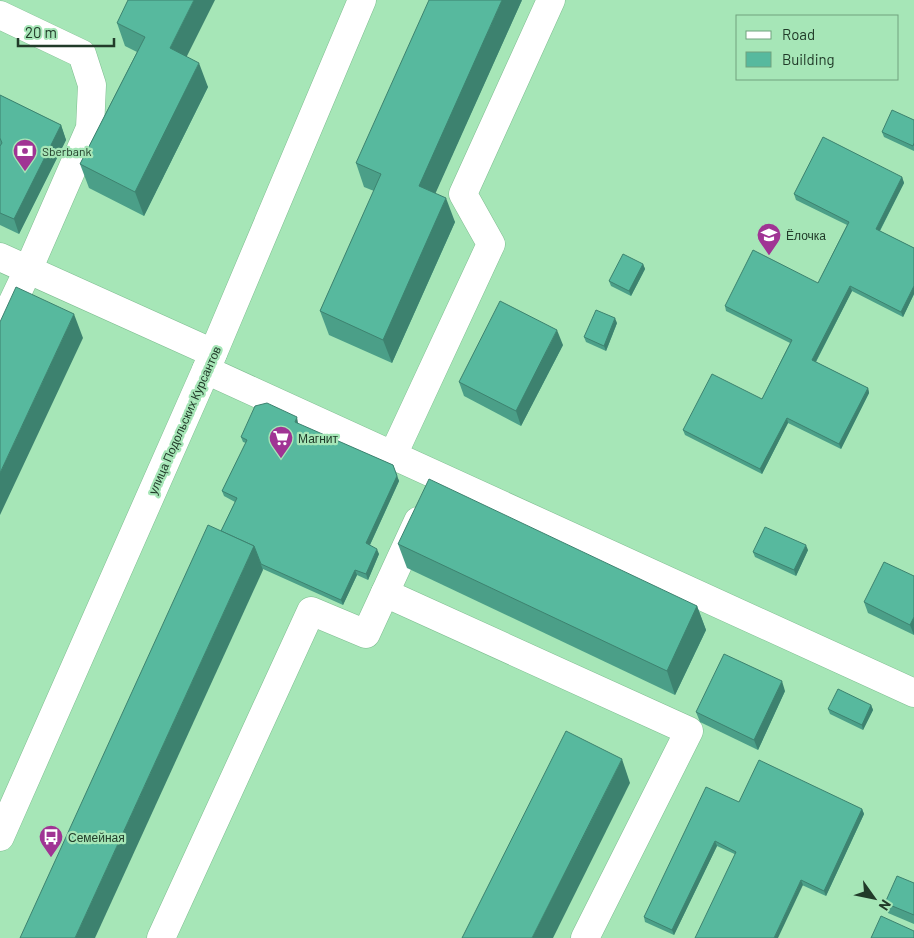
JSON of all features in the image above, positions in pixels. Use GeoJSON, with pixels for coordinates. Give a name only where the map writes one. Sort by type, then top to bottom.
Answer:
{"type":"FeatureCollection","features":[{"type":"Feature","properties":{"kind":"street","name":"улица Подольских Курсантов"},"geometry":{"type":"LineString","coordinates":[[1,835],[209,362],[362,0]]}},
{"type":"Feature","properties":{"kind":"street"},"geometry":{"type":"LineString","coordinates":[[393,455],[491,244],[463,194],[551,0]]}},
{"type":"Feature","properties":{"kind":"street"},"geometry":{"type":"LineString","coordinates":[[0,15],[82,54],[92,85],[90,128],[0,329]]}},
{"type":"Feature","properties":{"kind":"street"},"geometry":{"type":"LineString","coordinates":[[0,257],[393,455],[432,491],[914,693]]}},
{"type":"Feature","properties":{"kind":"street"},"geometry":{"type":"LineString","coordinates":[[161,938],[311,611],[366,634],[432,491]]}},
{"type":"Feature","properties":{"kind":"street"},"geometry":{"type":"LineString","coordinates":[[384,593],[690,731],[585,938]]}},
{"type":"Feature","properties":{"kind":"building"},"geometry":{"type":"Polygon","coordinates":[[[128,0],[194,0],[170,48],[199,63],[135,192],[80,164],[145,37],[117,23],[128,0]]]}},
{"type":"Feature","properties":{"kind":"building"},"geometry":{"type":"Polygon","coordinates":[[[429,0],[502,0],[419,186],[446,198],[383,340],[320,311],[381,174],[356,163],[429,0]]]}},
{"type":"Feature","properties":{"kind":"building"},"geometry":{"type":"Polygon","coordinates":[[[0,95],[61,125],[14,219],[0,213],[0,146],[2,143],[0,138],[0,95]]]}},
{"type":"Feature","properties":{"kind":"building"},"geometry":{"type":"Polygon","coordinates":[[[892,110],[914,120],[913,146],[882,132],[892,110]]]}},
{"type":"Feature","properties":{"kind":"building"},"geometry":{"type":"Polygon","coordinates":[[[823,137],[902,177],[876,229],[914,248],[914,286],[901,312],[850,286],[812,360],[868,388],[839,444],[787,418],[760,469],[683,430],[712,374],[762,399],[792,340],[725,306],[753,250],[818,283],[849,222],[794,194],[823,137]]]}},
{"type":"Feature","properties":{"kind":"building"},"geometry":{"type":"Polygon","coordinates":[[[623,254],[643,264],[629,291],[609,281],[623,254]]]}},
{"type":"Feature","properties":{"kind":"building"},"geometry":{"type":"Polygon","coordinates":[[[16,287],[74,314],[0,473],[0,322],[16,287]]]}},
{"type":"Feature","properties":{"kind":"building"},"geometry":{"type":"Polygon","coordinates":[[[500,301],[557,330],[516,411],[459,382],[500,301]]]}},
{"type":"Feature","properties":{"kind":"building"},"geometry":{"type":"Polygon","coordinates":[[[596,310],[615,318],[604,346],[584,337],[596,310]]]}},
{"type":"Feature","properties":{"kind":"building"},"geometry":{"type":"Polygon","coordinates":[[[267,403],[297,417],[295,422],[393,465],[397,476],[366,543],[377,549],[366,574],[355,570],[341,600],[261,564],[254,546],[221,531],[237,498],[222,491],[247,440],[241,437],[255,406],[267,403]]]}},
{"type":"Feature","properties":{"kind":"building"},"geometry":{"type":"Polygon","coordinates":[[[429,479],[697,606],[667,671],[398,544],[429,479]]]}},
{"type":"Feature","properties":{"kind":"building"},"geometry":{"type":"Polygon","coordinates":[[[208,525],[254,546],[75,938],[20,938],[208,525]]]}},
{"type":"Feature","properties":{"kind":"building"},"geometry":{"type":"Polygon","coordinates":[[[765,527],[806,545],[794,570],[753,552],[765,527]]]}},
{"type":"Feature","properties":{"kind":"building"},"geometry":{"type":"Polygon","coordinates":[[[884,562],[914,576],[914,617],[910,625],[864,602],[884,562]]]}},
{"type":"Feature","properties":{"kind":"building"},"geometry":{"type":"Polygon","coordinates":[[[724,654],[782,681],[754,740],[696,712],[724,654]]]}},
{"type":"Feature","properties":{"kind":"building"},"geometry":{"type":"Polygon","coordinates":[[[838,689],[871,705],[862,725],[828,709],[838,689]]]}},
{"type":"Feature","properties":{"kind":"building"},"geometry":{"type":"Polygon","coordinates":[[[566,731],[622,759],[532,938],[462,938],[566,731]]]}},
{"type":"Feature","properties":{"kind":"building"},"geometry":{"type":"Polygon","coordinates":[[[759,760],[862,809],[824,891],[801,880],[774,938],[695,938],[736,852],[715,841],[672,930],[644,917],[706,787],[739,802],[759,760]]]}},
{"type":"Feature","properties":{"kind":"building"},"geometry":{"type":"Polygon","coordinates":[[[897,876],[914,883],[914,915],[885,903],[897,876]]]}},
{"type":"Feature","properties":{"kind":"building"},"geometry":{"type":"Polygon","coordinates":[[[881,916],[914,931],[914,938],[871,938],[881,916]]]}},
{"type":"Feature","properties":{"kind":"place","name":"Sberbank"},"geometry":{"type":"Point","coordinates":[25,172]}},
{"type":"Feature","properties":{"kind":"place","name":"Ёлочка"},"geometry":{"type":"Point","coordinates":[769,256]}},
{"type":"Feature","properties":{"kind":"place","name":"Магнит"},"geometry":{"type":"Point","coordinates":[281,459]}},
{"type":"Feature","properties":{"kind":"place","name":"Семейная"},"geometry":{"type":"Point","coordinates":[51,858]}}]}
